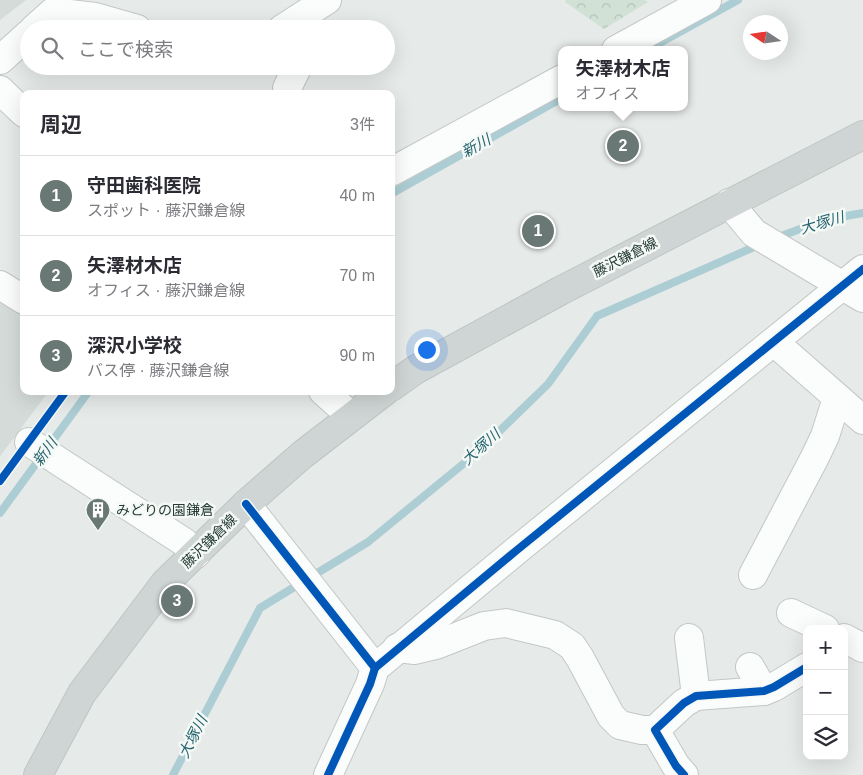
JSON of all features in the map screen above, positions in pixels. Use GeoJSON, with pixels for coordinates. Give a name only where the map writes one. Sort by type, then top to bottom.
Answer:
{"type":"FeatureCollection","features":[{"type":"Feature","properties":{"kind":"main road","name":"藤沢鎌倉線"},"geometry":{"type":"LineString","coordinates":[[395,384],[415,370],[551,295],[863,135]]}},
{"type":"Feature","properties":{"kind":"main road","name":"藤沢鎌倉線"},"geometry":{"type":"LineString","coordinates":[[38,775],[82,693],[165,584],[246,504],[302,455],[379,395]]}},
{"type":"Feature","properties":{"kind":"street"},"geometry":{"type":"LineString","coordinates":[[296,20],[326,0]]}},
{"type":"Feature","properties":{"kind":"street"},"geometry":{"type":"LineString","coordinates":[[323,20],[334,0]]}},
{"type":"Feature","properties":{"kind":"street"},"geometry":{"type":"LineString","coordinates":[[623,46],[707,0]]}},
{"type":"Feature","properties":{"kind":"street"},"geometry":{"type":"LineString","coordinates":[[44,20],[52,12],[106,20]]}},
{"type":"Feature","properties":{"kind":"street"},"geometry":{"type":"LineString","coordinates":[[0,60],[20,42]]}},
{"type":"Feature","properties":{"kind":"street"},"geometry":{"type":"LineString","coordinates":[[287,90],[294,75]]}},
{"type":"Feature","properties":{"kind":"street"},"geometry":{"type":"LineString","coordinates":[[395,170],[558,81]]}},
{"type":"Feature","properties":{"kind":"street"},"geometry":{"type":"LineString","coordinates":[[0,90],[20,109]]}},
{"type":"Feature","properties":{"kind":"street"},"geometry":{"type":"LineString","coordinates":[[328,775],[370,684],[375,668],[524,544],[774,342],[856,284],[754,233],[729,203]]}},
{"type":"Feature","properties":{"kind":"street"},"geometry":{"type":"LineString","coordinates":[[0,285],[20,298]]}},
{"type":"Feature","properties":{"kind":"street"},"geometry":{"type":"LineString","coordinates":[[774,342],[863,420]]}},
{"type":"Feature","properties":{"kind":"street"},"geometry":{"type":"LineString","coordinates":[[327,395],[350,416]]}},
{"type":"Feature","properties":{"kind":"street"},"geometry":{"type":"LineString","coordinates":[[753,575],[818,450],[837,398]]}},
{"type":"Feature","properties":{"kind":"street"},"geometry":{"type":"LineString","coordinates":[[32,444],[184,542],[196,554]]}},
{"type":"Feature","properties":{"kind":"street"},"geometry":{"type":"LineString","coordinates":[[246,504],[375,668]]}},
{"type":"Feature","properties":{"kind":"street"},"geometry":{"type":"LineString","coordinates":[[791,613],[816,625]]}},
{"type":"Feature","properties":{"kind":"street"},"geometry":{"type":"LineString","coordinates":[[397,648],[414,650],[436,645],[484,626],[506,623],[555,635],[572,646],[611,716],[620,725],[642,730],[655,730],[684,703],[696,696],[764,690],[774,687],[803,669]]}},
{"type":"Feature","properties":{"kind":"street"},"geometry":{"type":"LineString","coordinates":[[689,638],[696,696]]}},
{"type":"Feature","properties":{"kind":"street"},"geometry":{"type":"LineString","coordinates":[[750,667],[764,690]]}},
{"type":"Feature","properties":{"kind":"street"},"geometry":{"type":"LineString","coordinates":[[655,730],[676,766],[684,775]]}},
{"type":"Feature","properties":{"kind":"shaded area"},"geometry":{"type":"Polygon","coordinates":[[[0,0],[26,0],[0,20],[0,0]]]}},
{"type":"Feature","properties":{"kind":"shaded area"},"geometry":{"type":"Polygon","coordinates":[[[0,297],[20,310],[20,395],[46,395],[0,456],[0,297]]]}},
{"type":"Feature","properties":{"kind":"green space"},"geometry":{"type":"Polygon","coordinates":[[[566,0],[645,0],[648,2],[604,29],[565,2],[566,0]]]}},
{"type":"Feature","properties":{"kind":"waterway","name":"新川"},"geometry":{"type":"LineString","coordinates":[[654,46],[738,0]]}},
{"type":"Feature","properties":{"kind":"waterway","name":"新川"},"geometry":{"type":"LineString","coordinates":[[395,192],[558,100]]}},
{"type":"Feature","properties":{"kind":"waterway","name":"大塚川"},"geometry":{"type":"LineString","coordinates":[[776,238],[824,220],[863,213]]}},
{"type":"Feature","properties":{"kind":"waterway","name":"大塚川"},"geometry":{"type":"LineString","coordinates":[[173,775],[260,608],[368,542],[479,451],[548,384],[597,316],[761,244]]}},
{"type":"Feature","properties":{"kind":"waterway","name":"新川"},"geometry":{"type":"LineString","coordinates":[[0,513],[86,395]]}},
{"type":"Feature","properties":{"kind":"cycle path"},"geometry":{"type":"LineString","coordinates":[[328,775],[370,684],[375,668],[863,269]]}},
{"type":"Feature","properties":{"kind":"cycle path"},"geometry":{"type":"LineString","coordinates":[[0,481],[63,395]]}},
{"type":"Feature","properties":{"kind":"cycle path"},"geometry":{"type":"LineString","coordinates":[[246,504],[375,668]]}},
{"type":"Feature","properties":{"kind":"cycle path"},"geometry":{"type":"LineString","coordinates":[[684,775],[676,766],[655,730],[684,703],[696,696],[764,691],[803,669]]}},
{"type":"Feature","properties":{"kind":"place","name":"矢澤材木店"},"geometry":{"type":"Point","coordinates":[623,146]}},
{"type":"Feature","properties":{"kind":"place","name":"守田歯科医院"},"geometry":{"type":"Point","coordinates":[538,231]}},
{"type":"Feature","properties":{"kind":"place","name":"みどりの園鎌倉"},"geometry":{"type":"Point","coordinates":[98,531]}},
{"type":"Feature","properties":{"kind":"place","name":"深沢小学校"},"geometry":{"type":"Point","coordinates":[177,601]}}]}
